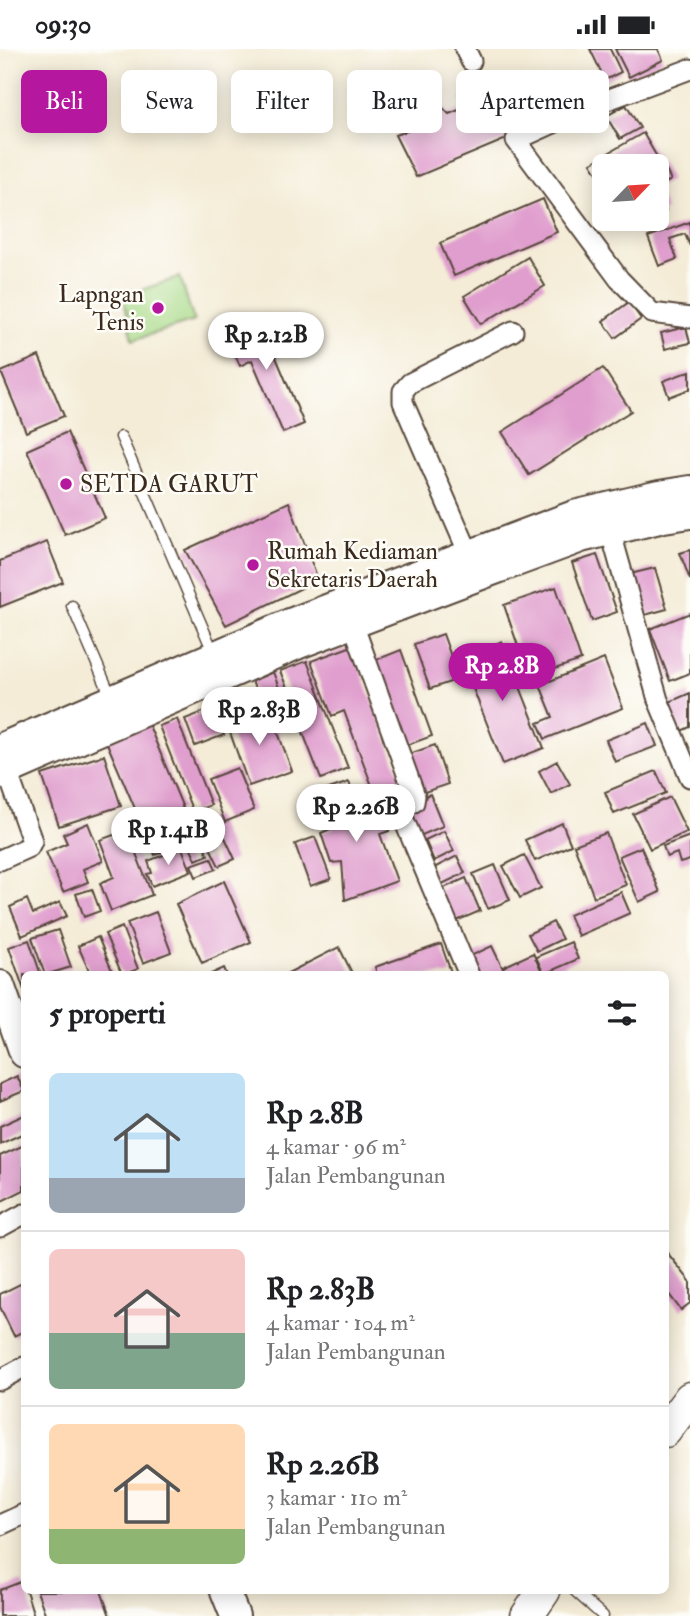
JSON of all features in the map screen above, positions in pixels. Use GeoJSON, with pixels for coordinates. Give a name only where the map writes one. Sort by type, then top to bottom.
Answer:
{"type":"FeatureCollection","features":[{"type":"Feature","properties":{"kind":"main road"},"geometry":{"type":"LineString","coordinates":[[193,678],[215,655],[322,623],[353,624],[581,538],[607,519],[690,490]]}},
{"type":"Feature","properties":{"kind":"main road"},"geometry":{"type":"LineString","coordinates":[[2,765],[117,711],[322,623],[469,554],[574,515],[607,519],[690,514]]}},
{"type":"Feature","properties":{"kind":"main road"},"geometry":{"type":"LineString","coordinates":[[0,985],[18,1017],[21,1035]]}},
{"type":"Feature","properties":{"kind":"main road"},"geometry":{"type":"LineString","coordinates":[[669,1426],[690,1398]]}},
{"type":"Feature","properties":{"kind":"main road"},"geometry":{"type":"LineString","coordinates":[[226,1594],[235,1616]]}},
{"type":"Feature","properties":{"kind":"main road"},"geometry":{"type":"LineString","coordinates":[[527,1616],[542,1594]]}},
{"type":"Feature","properties":{"kind":"street"},"geometry":{"type":"LineString","coordinates":[[690,69],[591,106],[516,140],[619,279],[652,313],[690,318]]}},
{"type":"Feature","properties":{"kind":"street"},"geometry":{"type":"LineString","coordinates":[[469,554],[403,402],[403,391],[410,383],[513,331]]}},
{"type":"Feature","properties":{"kind":"street"},"geometry":{"type":"LineString","coordinates":[[607,519],[658,700],[690,777]]}},
{"type":"Feature","properties":{"kind":"street"},"geometry":{"type":"LineString","coordinates":[[353,624],[415,796],[414,801],[401,808],[401,813],[467,971]]}},
{"type":"Feature","properties":{"kind":"street"},"geometry":{"type":"LineString","coordinates":[[0,860],[29,847],[32,841],[2,765]]}},
{"type":"Feature","properties":{"kind":"street"},"geometry":{"type":"LineString","coordinates":[[0,1227],[21,1216]]}},
{"type":"Feature","properties":{"kind":"street"},"geometry":{"type":"LineString","coordinates":[[0,1380],[21,1369]]}},
{"type":"Feature","properties":{"kind":"street"},"geometry":{"type":"LineString","coordinates":[[0,1525],[21,1515]]}},
{"type":"Feature","properties":{"kind":"lane"},"geometry":{"type":"LineString","coordinates":[[121,436],[215,655]]}},
{"type":"Feature","properties":{"kind":"lane"},"geometry":{"type":"LineString","coordinates":[[72,606],[117,711]]}},
{"type":"Feature","properties":{"kind":"lane"},"geometry":{"type":"LineString","coordinates":[[578,1594],[603,1616]]}},
{"type":"Feature","properties":{"kind":"green space","name":"Lapngan Tenis"},"geometry":{"type":"Polygon","coordinates":[[[180,277],[194,321],[133,340],[123,296],[180,277]]]}},
{"type":"Feature","properties":{"kind":"building"},"geometry":{"type":"Polygon","coordinates":[[[590,49],[610,49],[621,72],[609,78],[609,70],[600,70],[590,49]]]}},
{"type":"Feature","properties":{"kind":"building"},"geometry":{"type":"Polygon","coordinates":[[[615,49],[658,49],[663,60],[629,77],[615,49]]]}},
{"type":"Feature","properties":{"kind":"building"},"geometry":{"type":"Polygon","coordinates":[[[626,105],[640,128],[620,139],[609,121],[609,114],[626,105]]]}},
{"type":"Feature","properties":{"kind":"building"},"geometry":{"type":"Polygon","coordinates":[[[442,107],[449,114],[456,111],[456,133],[516,135],[416,177],[395,135],[442,133],[442,107]]]}},
{"type":"Feature","properties":{"kind":"building"},"geometry":{"type":"Polygon","coordinates":[[[643,133],[655,154],[607,154],[643,133]]]}},
{"type":"Feature","properties":{"kind":"building"},"geometry":{"type":"Polygon","coordinates":[[[543,199],[557,232],[454,276],[440,243],[543,199]]]}},
{"type":"Feature","properties":{"kind":"building"},"geometry":{"type":"Polygon","coordinates":[[[690,222],[690,246],[685,234],[670,239],[677,259],[659,266],[648,237],[690,222]]]}},
{"type":"Feature","properties":{"kind":"building"},"geometry":{"type":"Polygon","coordinates":[[[528,257],[545,286],[481,324],[464,296],[528,257]]]}},
{"type":"Feature","properties":{"kind":"building"},"geometry":{"type":"Polygon","coordinates":[[[629,302],[641,319],[615,338],[603,321],[629,302]]]}},
{"type":"Feature","properties":{"kind":"building"},"geometry":{"type":"Polygon","coordinates":[[[260,319],[304,424],[283,433],[252,360],[240,366],[226,334],[260,319]]]}},
{"type":"Feature","properties":{"kind":"building"},"geometry":{"type":"Polygon","coordinates":[[[686,327],[690,343],[665,349],[661,333],[686,327]]]}},
{"type":"Feature","properties":{"kind":"building","name":"SETDA GARUT"},"geometry":{"type":"Polygon","coordinates":[[[39,356],[64,416],[26,432],[1,372],[39,356]]]}},
{"type":"Feature","properties":{"kind":"building"},"geometry":{"type":"Polygon","coordinates":[[[603,368],[631,411],[529,475],[502,432],[603,368]]]}},
{"type":"Feature","properties":{"kind":"building"},"geometry":{"type":"Polygon","coordinates":[[[690,371],[690,389],[669,397],[663,381],[690,371]]]}},
{"type":"Feature","properties":{"kind":"building","name":"SETDA GARUT"},"geometry":{"type":"Polygon","coordinates":[[[67,432],[105,518],[65,535],[27,450],[67,432]]]}},
{"type":"Feature","properties":{"kind":"building","name":"Rumah Kediaman Sekretaris Daerah"},"geometry":{"type":"Polygon","coordinates":[[[289,502],[318,580],[226,625],[185,550],[289,502]]]}},
{"type":"Feature","properties":{"kind":"building","name":"SETDA GARUT"},"geometry":{"type":"Polygon","coordinates":[[[47,542],[63,582],[0,607],[0,561],[47,542]]]}},
{"type":"Feature","properties":{"kind":"building"},"geometry":{"type":"Polygon","coordinates":[[[690,550],[690,580],[680,553],[690,550]]]}},
{"type":"Feature","properties":{"kind":"building"},"geometry":{"type":"Polygon","coordinates":[[[597,555],[617,612],[592,621],[572,563],[597,555]]]}},
{"type":"Feature","properties":{"kind":"building"},"geometry":{"type":"Polygon","coordinates":[[[655,568],[667,609],[641,616],[630,574],[655,568]]]}},
{"type":"Feature","properties":{"kind":"building"},"geometry":{"type":"Polygon","coordinates":[[[556,587],[581,660],[529,678],[504,605],[556,587]]]}},
{"type":"Feature","properties":{"kind":"building"},"geometry":{"type":"Polygon","coordinates":[[[690,613],[690,673],[670,681],[650,629],[690,613]]]}},
{"type":"Feature","properties":{"kind":"building"},"geometry":{"type":"Polygon","coordinates":[[[443,634],[459,679],[430,689],[414,644],[443,634]]]}},
{"type":"Feature","properties":{"kind":"building"},"geometry":{"type":"Polygon","coordinates":[[[502,641],[544,748],[503,764],[461,658],[502,641]]]}},
{"type":"Feature","properties":{"kind":"building"},"geometry":{"type":"Polygon","coordinates":[[[352,646],[406,791],[378,802],[344,711],[332,716],[311,661],[352,646]]]}},
{"type":"Feature","properties":{"kind":"building"},"geometry":{"type":"Polygon","coordinates":[[[401,650],[432,736],[399,748],[368,663],[401,650]]]}},
{"type":"Feature","properties":{"kind":"building"},"geometry":{"type":"Polygon","coordinates":[[[604,659],[623,708],[545,739],[538,723],[553,717],[540,685],[604,659]]]}},
{"type":"Feature","properties":{"kind":"building"},"geometry":{"type":"Polygon","coordinates":[[[307,661],[348,768],[321,779],[295,712],[280,718],[276,706],[292,700],[280,671],[307,661]]]}},
{"type":"Feature","properties":{"kind":"building"},"geometry":{"type":"Polygon","coordinates":[[[273,672],[283,699],[262,707],[252,681],[273,672]]]}},
{"type":"Feature","properties":{"kind":"building"},"geometry":{"type":"Polygon","coordinates":[[[690,693],[690,727],[679,732],[665,704],[690,693]]]}},
{"type":"Feature","properties":{"kind":"building"},"geometry":{"type":"Polygon","coordinates":[[[214,708],[224,735],[195,746],[185,719],[214,708]]]}},
{"type":"Feature","properties":{"kind":"building"},"geometry":{"type":"Polygon","coordinates":[[[269,708],[292,771],[249,786],[227,724],[269,708]]]}},
{"type":"Feature","properties":{"kind":"building"},"geometry":{"type":"Polygon","coordinates":[[[177,719],[211,805],[193,812],[159,726],[177,719]]]}},
{"type":"Feature","properties":{"kind":"building"},"geometry":{"type":"Polygon","coordinates":[[[148,723],[183,808],[171,814],[183,843],[155,855],[106,741],[148,723]]]}},
{"type":"Feature","properties":{"kind":"building"},"geometry":{"type":"Polygon","coordinates":[[[648,723],[657,746],[615,762],[606,740],[648,723]]]}},
{"type":"Feature","properties":{"kind":"building"},"geometry":{"type":"Polygon","coordinates":[[[435,745],[448,784],[416,795],[403,756],[435,745]]]}},
{"type":"Feature","properties":{"kind":"building"},"geometry":{"type":"Polygon","coordinates":[[[104,755],[121,806],[59,826],[42,775],[104,755]]]}},
{"type":"Feature","properties":{"kind":"building"},"geometry":{"type":"Polygon","coordinates":[[[557,761],[570,784],[551,794],[539,771],[557,761]]]}},
{"type":"Feature","properties":{"kind":"building"},"geometry":{"type":"Polygon","coordinates":[[[237,768],[254,810],[225,822],[208,779],[237,768]]]}},
{"type":"Feature","properties":{"kind":"building"},"geometry":{"type":"Polygon","coordinates":[[[656,771],[666,793],[614,814],[605,792],[656,771]]]}},
{"type":"Feature","properties":{"kind":"building"},"geometry":{"type":"Polygon","coordinates":[[[349,782],[364,823],[384,815],[389,831],[380,834],[397,881],[345,900],[342,862],[331,863],[321,833],[333,828],[320,792],[349,782]]]}},
{"type":"Feature","properties":{"kind":"building"},"geometry":{"type":"Polygon","coordinates":[[[430,794],[443,826],[415,838],[405,815],[416,800],[430,794]]]}},
{"type":"Feature","properties":{"kind":"building"},"geometry":{"type":"Polygon","coordinates":[[[670,797],[687,832],[650,849],[633,814],[670,797]]]}},
{"type":"Feature","properties":{"kind":"building"},"geometry":{"type":"Polygon","coordinates":[[[215,816],[235,859],[219,866],[198,823],[215,816]]]}},
{"type":"Feature","properties":{"kind":"building"},"geometry":{"type":"Polygon","coordinates":[[[194,822],[208,855],[196,860],[182,827],[194,822]]]}},
{"type":"Feature","properties":{"kind":"building"},"geometry":{"type":"Polygon","coordinates":[[[88,823],[103,861],[83,869],[88,882],[63,892],[46,852],[67,843],[63,834],[88,823]]]}},
{"type":"Feature","properties":{"kind":"building"},"geometry":{"type":"Polygon","coordinates":[[[562,823],[571,845],[535,861],[525,840],[562,823]]]}},
{"type":"Feature","properties":{"kind":"building"},"geometry":{"type":"Polygon","coordinates":[[[127,830],[152,895],[111,911],[100,883],[114,877],[100,840],[127,830]]]}},
{"type":"Feature","properties":{"kind":"building"},"geometry":{"type":"Polygon","coordinates":[[[444,831],[454,851],[434,861],[425,840],[444,831]]]}},
{"type":"Feature","properties":{"kind":"building"},"geometry":{"type":"Polygon","coordinates":[[[606,833],[626,885],[594,897],[574,845],[606,833]]]}},
{"type":"Feature","properties":{"kind":"building"},"geometry":{"type":"Polygon","coordinates":[[[690,836],[690,860],[680,863],[677,853],[667,857],[663,846],[690,836]]]}},
{"type":"Feature","properties":{"kind":"building"},"geometry":{"type":"Polygon","coordinates":[[[315,837],[331,879],[310,886],[295,844],[315,837]]]}},
{"type":"Feature","properties":{"kind":"building"},"geometry":{"type":"Polygon","coordinates":[[[641,847],[660,892],[639,902],[619,856],[641,847]]]}},
{"type":"Feature","properties":{"kind":"building"},"geometry":{"type":"Polygon","coordinates":[[[182,848],[191,871],[152,886],[147,874],[152,873],[148,861],[182,848]]]}},
{"type":"Feature","properties":{"kind":"building"},"geometry":{"type":"Polygon","coordinates":[[[524,855],[541,888],[520,898],[503,866],[524,855]]]}},
{"type":"Feature","properties":{"kind":"building"},"geometry":{"type":"Polygon","coordinates":[[[457,856],[465,873],[438,886],[430,870],[457,856]]]}},
{"type":"Feature","properties":{"kind":"building"},"geometry":{"type":"Polygon","coordinates":[[[211,858],[216,869],[196,877],[191,865],[211,858]]]}},
{"type":"Feature","properties":{"kind":"building"},"geometry":{"type":"Polygon","coordinates":[[[495,865],[510,900],[488,909],[473,874],[495,865]]]}},
{"type":"Feature","properties":{"kind":"building"},"geometry":{"type":"Polygon","coordinates":[[[466,878],[480,911],[452,923],[437,891],[466,878]]]}},
{"type":"Feature","properties":{"kind":"building"},"geometry":{"type":"Polygon","coordinates":[[[224,881],[251,942],[202,963],[176,904],[224,881]]]}},
{"type":"Feature","properties":{"kind":"building"},"geometry":{"type":"Polygon","coordinates":[[[92,889],[100,911],[84,917],[76,894],[92,889]]]}},
{"type":"Feature","properties":{"kind":"building"},"geometry":{"type":"Polygon","coordinates":[[[621,892],[630,913],[578,936],[569,915],[621,892]]]}},
{"type":"Feature","properties":{"kind":"building"},"geometry":{"type":"Polygon","coordinates":[[[27,899],[33,914],[60,902],[67,916],[22,936],[10,907],[27,899]]]}},
{"type":"Feature","properties":{"kind":"building"},"geometry":{"type":"Polygon","coordinates":[[[156,912],[171,952],[143,963],[127,923],[156,912]]]}},
{"type":"Feature","properties":{"kind":"building"},"geometry":{"type":"Polygon","coordinates":[[[553,922],[562,939],[537,951],[528,934],[553,922]]]}},
{"type":"Feature","properties":{"kind":"building"},"geometry":{"type":"Polygon","coordinates":[[[122,927],[138,969],[120,971],[105,934],[122,927]]]}},
{"type":"Feature","properties":{"kind":"building"},"geometry":{"type":"Polygon","coordinates":[[[58,930],[71,967],[44,971],[32,938],[58,930]]]}},
{"type":"Feature","properties":{"kind":"building"},"geometry":{"type":"Polygon","coordinates":[[[98,937],[112,971],[89,971],[78,946],[98,937]]]}},
{"type":"Feature","properties":{"kind":"building"},"geometry":{"type":"Polygon","coordinates":[[[29,940],[40,971],[21,971],[21,981],[9,947],[29,940]]]}},
{"type":"Feature","properties":{"kind":"building"},"geometry":{"type":"Polygon","coordinates":[[[571,942],[578,959],[551,971],[543,971],[536,957],[571,942]]]}},
{"type":"Feature","properties":{"kind":"building"},"geometry":{"type":"Polygon","coordinates":[[[441,944],[451,971],[376,971],[375,967],[441,944]]]}},
{"type":"Feature","properties":{"kind":"building"},"geometry":{"type":"Polygon","coordinates":[[[492,946],[504,971],[470,971],[464,959],[492,946]]]}},
{"type":"Feature","properties":{"kind":"building"},"geometry":{"type":"Polygon","coordinates":[[[339,947],[351,971],[292,971],[339,947]]]}},
{"type":"Feature","properties":{"kind":"building"},"geometry":{"type":"Polygon","coordinates":[[[533,953],[541,971],[505,971],[503,967],[533,953]]]}},
{"type":"Feature","properties":{"kind":"building"},"geometry":{"type":"Polygon","coordinates":[[[17,1076],[21,1092],[0,1101],[0,1084],[17,1076]]]}},
{"type":"Feature","properties":{"kind":"building"},"geometry":{"type":"Polygon","coordinates":[[[21,1116],[21,1134],[0,1144],[0,1126],[21,1116]]]}},
{"type":"Feature","properties":{"kind":"building"},"geometry":{"type":"Polygon","coordinates":[[[21,1146],[21,1192],[0,1202],[0,1156],[21,1146]]]}},
{"type":"Feature","properties":{"kind":"building"},"geometry":{"type":"Polygon","coordinates":[[[669,1255],[690,1281],[690,1303],[681,1310],[669,1294],[669,1255]]]}},
{"type":"Feature","properties":{"kind":"building"},"geometry":{"type":"Polygon","coordinates":[[[21,1284],[21,1332],[14,1336],[0,1307],[0,1294],[21,1284]]]}},
{"type":"Feature","properties":{"kind":"building"},"geometry":{"type":"Polygon","coordinates":[[[21,1582],[21,1594],[27,1594],[34,1616],[0,1616],[0,1590],[21,1582]]]}},
{"type":"Feature","properties":{"kind":"building"},"geometry":{"type":"Polygon","coordinates":[[[38,1594],[102,1594],[110,1616],[46,1616],[38,1594]]]}},
{"type":"Feature","properties":{"kind":"place","name":"Lapngan Tenis"},"geometry":{"type":"Point","coordinates":[158,308]}},
{"type":"Feature","properties":{"kind":"place","name":"SETDA GARUT"},"geometry":{"type":"Point","coordinates":[66,484]}},
{"type":"Feature","properties":{"kind":"place","name":"Rumah Kediaman Sekretaris Daerah"},"geometry":{"type":"Point","coordinates":[253,565]}}]}
